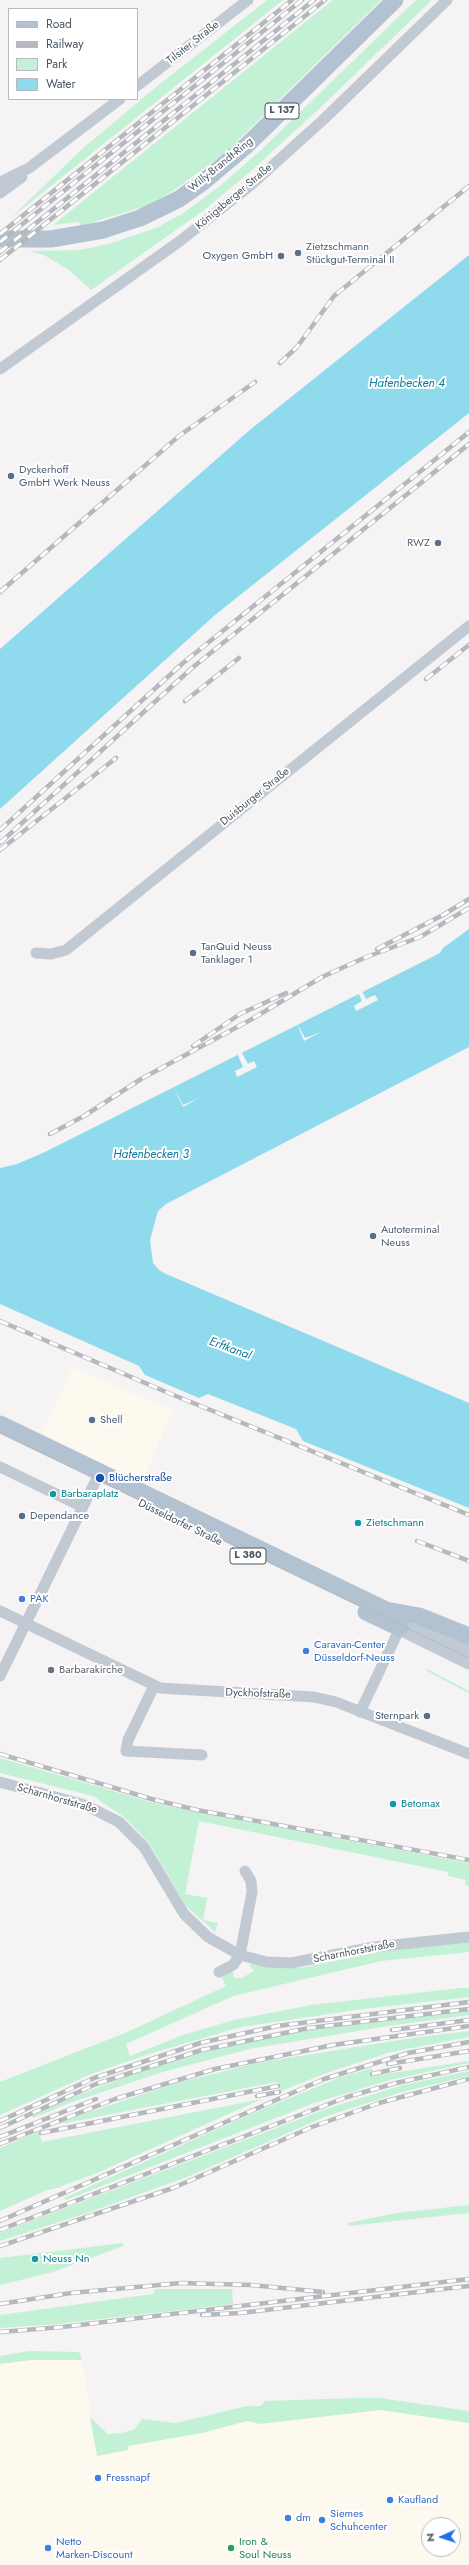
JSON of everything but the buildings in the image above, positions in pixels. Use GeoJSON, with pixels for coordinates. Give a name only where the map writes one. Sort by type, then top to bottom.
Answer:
{"type":"FeatureCollection","features":[{"type":"Feature","properties":{"kind":"main road","name":"Willy-Brandt-Ring"},"geometry":{"type":"LineString","coordinates":[[0,239],[51,239],[103,230],[140,218],[179,198],[203,182],[246,146],[395,0]]}},
{"type":"Feature","properties":{"kind":"main road","name":"Düsseldorfer Straße"},"geometry":{"type":"LineString","coordinates":[[0,1424],[98,1477],[469,1662]]}},
{"type":"Feature","properties":{"kind":"main road","name":"Düsseldorfer Straße"},"geometry":{"type":"LineString","coordinates":[[0,1437],[98,1477],[469,1650]]}},
{"type":"Feature","properties":{"kind":"main road"},"geometry":{"type":"LineString","coordinates":[[386,1610],[431,1620],[469,1636]]}},
{"type":"Feature","properties":{"kind":"street","name":"Tilsiter Straße"},"geometry":{"type":"LineString","coordinates":[[138,85],[248,0]]}},
{"type":"Feature","properties":{"kind":"street","name":"Königsberger Straße"},"geometry":{"type":"LineString","coordinates":[[0,369],[180,241],[251,185],[324,119],[447,0]]}},
{"type":"Feature","properties":{"kind":"street"},"geometry":{"type":"LineString","coordinates":[[0,193],[119,100]]}},
{"type":"Feature","properties":{"kind":"street"},"geometry":{"type":"LineString","coordinates":[[0,182],[30,168]]}},
{"type":"Feature","properties":{"kind":"street","name":"Duisburger Straße"},"geometry":{"type":"LineString","coordinates":[[36,952],[51,954],[66,950],[469,626]]}},
{"type":"Feature","properties":{"kind":"street"},"geometry":{"type":"LineString","coordinates":[[0,1467],[83,1507]]}},
{"type":"Feature","properties":{"kind":"street"},"geometry":{"type":"LineString","coordinates":[[0,1676],[98,1477]]}},
{"type":"Feature","properties":{"kind":"street","name":"Dyckhofstraße"},"geometry":{"type":"LineString","coordinates":[[0,1612],[154,1686],[183,1691],[301,1696],[336,1702],[469,1754]]}},
{"type":"Feature","properties":{"kind":"street"},"geometry":{"type":"LineString","coordinates":[[360,1712],[400,1628]]}},
{"type":"Feature","properties":{"kind":"street"},"geometry":{"type":"LineString","coordinates":[[154,1686],[128,1740],[126,1751],[202,1755]]}},
{"type":"Feature","properties":{"kind":"street","name":"Scharnhorststraße"},"geometry":{"type":"LineString","coordinates":[[0,1782],[85,1805],[119,1822],[144,1847],[184,1914],[208,1937],[240,1955],[267,1962],[291,1963],[374,1947],[469,1937]]}},
{"type":"Feature","properties":{"kind":"street"},"geometry":{"type":"LineString","coordinates":[[219,1972],[233,1964],[240,1955],[252,1892],[251,1882],[245,1871]]}},
{"type":"Feature","properties":{"kind":"shaded area"},"geometry":{"type":"Polygon","coordinates":[[[73,1368],[173,1410],[142,1482],[42,1433],[73,1368]]]}},
{"type":"Feature","properties":{"kind":"shaded area"},"geometry":{"type":"Polygon","coordinates":[[[31,2360],[82,2360],[97,2456],[128,2449],[127,2446],[202,2433],[247,2421],[260,2424],[380,2410],[469,2423],[469,2565],[0,2565],[0,2364],[31,2360]]]}},
{"type":"Feature","properties":{"kind":"green space"},"geometry":{"type":"Polygon","coordinates":[[[267,0],[283,0],[11,218],[82,149],[155,88],[267,0]]]}},
{"type":"Feature","properties":{"kind":"green space"},"geometry":{"type":"Polygon","coordinates":[[[333,0],[381,0],[226,152],[173,191],[146,206],[80,226],[79,222],[53,225],[333,0]]]}},
{"type":"Feature","properties":{"kind":"green space"},"geometry":{"type":"Polygon","coordinates":[[[416,0],[432,0],[319,109],[251,171],[203,211],[91,290],[69,270],[44,255],[30,251],[80,250],[112,243],[158,227],[182,214],[220,186],[260,151],[416,0]]]}},
{"type":"Feature","properties":{"kind":"green space"},"geometry":{"type":"Polygon","coordinates":[[[427,1669],[469,1691],[469,1693],[438,1677],[426,1670],[427,1669]]]}},
{"type":"Feature","properties":{"kind":"green space"},"geometry":{"type":"Polygon","coordinates":[[[0,1758],[154,1803],[469,1863],[469,1886],[465,1885],[466,1880],[448,1876],[448,1872],[199,1821],[185,1894],[207,1898],[203,1920],[218,1923],[215,1932],[186,1906],[149,1843],[124,1817],[93,1796],[0,1773],[0,1758]]]}},
{"type":"Feature","properties":{"kind":"green space"},"geometry":{"type":"Polygon","coordinates":[[[469,1942],[469,1952],[381,1961],[233,1996],[126,2044],[130,2056],[186,2034],[234,2020],[311,2005],[461,1988],[469,1988],[469,1997],[363,2009],[241,2027],[149,2054],[91,2074],[0,2115],[0,2082],[125,2033],[226,1986],[221,1976],[231,1971],[233,1971],[234,1978],[242,1978],[254,1971],[249,1965],[252,1964],[280,1968],[300,1968],[395,1949],[469,1942]]]}},
{"type":"Feature","properties":{"kind":"green space"},"geometry":{"type":"Polygon","coordinates":[[[469,2011],[469,2015],[388,2026],[254,2048],[166,2071],[72,2102],[33,2118],[32,2116],[56,2104],[127,2076],[217,2048],[257,2039],[335,2026],[469,2011]]]}},
{"type":"Feature","properties":{"kind":"green space"},"geometry":{"type":"Polygon","coordinates":[[[469,2031],[469,2037],[391,2052],[329,2072],[279,2092],[277,2082],[60,2124],[59,2122],[180,2082],[257,2063],[412,2038],[469,2031]]]}},
{"type":"Feature","properties":{"kind":"green space"},"geometry":{"type":"Polygon","coordinates":[[[469,2061],[469,2063],[390,2080],[314,2103],[66,2200],[64,2198],[258,2111],[341,2077],[372,2068],[373,2076],[469,2061]]]}},
{"type":"Feature","properties":{"kind":"green space"},"geometry":{"type":"Polygon","coordinates":[[[469,2071],[469,2076],[402,2092],[327,2116],[187,2177],[87,2213],[0,2241],[0,2233],[329,2108],[403,2085],[469,2071]]]}},
{"type":"Feature","properties":{"kind":"green space"},"geometry":{"type":"Polygon","coordinates":[[[262,2099],[97,2173],[57,2188],[47,2190],[0,2211],[0,2148],[18,2140],[39,2132],[42,2142],[262,2099]]]}},
{"type":"Feature","properties":{"kind":"green space"},"geometry":{"type":"Polygon","coordinates":[[[469,2205],[469,2213],[348,2226],[348,2223],[397,2213],[469,2205]]]}},
{"type":"Feature","properties":{"kind":"green space"},"geometry":{"type":"Polygon","coordinates":[[[123,2243],[123,2246],[53,2272],[0,2285],[0,2258],[123,2243]]]}},
{"type":"Feature","properties":{"kind":"green space"},"geometry":{"type":"Polygon","coordinates":[[[155,2289],[232,2289],[233,2304],[57,2324],[0,2328],[0,2315],[153,2294],[155,2289]]]}},
{"type":"Feature","properties":{"kind":"green space"},"geometry":{"type":"Polygon","coordinates":[[[29,2351],[79,2352],[82,2360],[31,2360],[0,2364],[0,2356],[29,2351]]]}},
{"type":"Feature","properties":{"kind":"green space"},"geometry":{"type":"Polygon","coordinates":[[[380,2398],[469,2411],[469,2423],[380,2410],[260,2424],[247,2421],[202,2433],[128,2446],[128,2450],[97,2456],[90,2417],[108,2434],[134,2430],[142,2419],[176,2423],[247,2406],[261,2406],[265,2401],[380,2398]]]}},
{"type":"Feature","properties":{"kind":"water","name":"Hafenbecken 4"},"geometry":{"type":"Polygon","coordinates":[[[469,255],[469,413],[215,615],[0,809],[0,649],[251,429],[469,255]]]}},
{"type":"Feature","properties":{"kind":"water"},"geometry":{"type":"Polygon","coordinates":[[[469,929],[469,1047],[166,1204],[158,1211],[150,1240],[153,1263],[159,1270],[166,1274],[469,1403],[469,1508],[303,1441],[296,1429],[208,1394],[199,1398],[145,1375],[139,1366],[0,1304],[0,1168],[17,1164],[45,1152],[440,953],[443,948],[469,929]]]}},
{"type":"Feature","properties":{"kind":"pier"},"geometry":{"type":"Polygon","coordinates":[[[362,991],[366,999],[375,995],[378,1000],[356,1011],[354,1006],[362,1001],[358,992],[362,991]]]}},
{"type":"Feature","properties":{"kind":"pier"},"geometry":{"type":"Polygon","coordinates":[[[297,1023],[305,1038],[321,1032],[304,1041],[297,1023]]]}},
{"type":"Feature","properties":{"kind":"pier"},"geometry":{"type":"Polygon","coordinates":[[[241,1051],[248,1064],[254,1061],[257,1067],[237,1077],[235,1071],[243,1067],[237,1053],[241,1051]]]}},
{"type":"Feature","properties":{"kind":"pier"},"geometry":{"type":"Polygon","coordinates":[[[173,1085],[183,1105],[199,1098],[183,1107],[173,1085]]]}},
{"type":"Feature","properties":{"kind":"tram line"},"geometry":{"type":"LineString","coordinates":[[0,1433],[469,1658]]}},
{"type":"Feature","properties":{"kind":"railway"},"geometry":{"type":"LineString","coordinates":[[0,234],[292,0]]}},
{"type":"Feature","properties":{"kind":"railway"},"geometry":{"type":"LineString","coordinates":[[0,242],[302,0]]}},
{"type":"Feature","properties":{"kind":"railway"},"geometry":{"type":"LineString","coordinates":[[0,252],[314,0]]}},
{"type":"Feature","properties":{"kind":"railway"},"geometry":{"type":"LineString","coordinates":[[0,260],[325,0]]}},
{"type":"Feature","properties":{"kind":"railway"},"geometry":{"type":"LineString","coordinates":[[280,363],[297,347],[334,296],[469,186]]}},
{"type":"Feature","properties":{"kind":"railway"},"geometry":{"type":"LineString","coordinates":[[0,592],[179,436],[255,382]]}},
{"type":"Feature","properties":{"kind":"railway"},"geometry":{"type":"LineString","coordinates":[[0,830],[183,663],[469,432]]}},
{"type":"Feature","properties":{"kind":"railway"},"geometry":{"type":"LineString","coordinates":[[0,843],[192,668],[469,444]]}},
{"type":"Feature","properties":{"kind":"railway"},"geometry":{"type":"LineString","coordinates":[[426,679],[469,645]]}},
{"type":"Feature","properties":{"kind":"railway"},"geometry":{"type":"LineString","coordinates":[[185,701],[239,658]]}},
{"type":"Feature","properties":{"kind":"railway"},"geometry":{"type":"LineString","coordinates":[[0,850],[116,758]]}},
{"type":"Feature","properties":{"kind":"railway"},"geometry":{"type":"LineString","coordinates":[[377,949],[443,915],[469,899]]}},
{"type":"Feature","properties":{"kind":"railway"},"geometry":{"type":"LineString","coordinates":[[50,1134],[84,1116],[141,1079],[252,1019],[322,977],[364,958],[420,937],[469,908]]}},
{"type":"Feature","properties":{"kind":"railway"},"geometry":{"type":"LineString","coordinates":[[193,1046],[240,1014],[286,993]]}},
{"type":"Feature","properties":{"kind":"railway"},"geometry":{"type":"LineString","coordinates":[[0,1321],[171,1394],[469,1515]]}},
{"type":"Feature","properties":{"kind":"railway"},"geometry":{"type":"LineString","coordinates":[[417,1541],[469,1561]]}},
{"type":"Feature","properties":{"kind":"railway"},"geometry":{"type":"LineString","coordinates":[[0,1754],[155,1800],[197,1810],[469,1860]]}},
{"type":"Feature","properties":{"kind":"railway"},"geometry":{"type":"LineString","coordinates":[[0,2121],[94,2078],[200,2043],[277,2026],[469,2002]]}},
{"type":"Feature","properties":{"kind":"railway"},"geometry":{"type":"LineString","coordinates":[[0,2128],[96,2084],[202,2050],[309,2028],[469,2009]]}},
{"type":"Feature","properties":{"kind":"railway"},"geometry":{"type":"LineString","coordinates":[[392,2030],[469,2020]]}},
{"type":"Feature","properties":{"kind":"railway"},"geometry":{"type":"LineString","coordinates":[[0,2144],[115,2099],[215,2069],[333,2045],[469,2026]]}},
{"type":"Feature","properties":{"kind":"railway"},"geometry":{"type":"LineString","coordinates":[[0,2221],[324,2079],[408,2053],[469,2042]]}},
{"type":"Feature","properties":{"kind":"railway"},"geometry":{"type":"LineString","coordinates":[[388,2064],[469,2051]]}},
{"type":"Feature","properties":{"kind":"railway"},"geometry":{"type":"LineString","coordinates":[[0,2230],[347,2097],[396,2083],[469,2067]]}},
{"type":"Feature","properties":{"kind":"railway"},"geometry":{"type":"LineString","coordinates":[[372,2074],[400,2068]]}},
{"type":"Feature","properties":{"kind":"railway"},"geometry":{"type":"LineString","coordinates":[[0,2246],[173,2188],[312,2127],[379,2103],[469,2079]]}},
{"type":"Feature","properties":{"kind":"railway"},"geometry":{"type":"LineString","coordinates":[[41,2133],[278,2086]]}},
{"type":"Feature","properties":{"kind":"railway"},"geometry":{"type":"LineString","coordinates":[[257,2096],[279,2092]]}},
{"type":"Feature","properties":{"kind":"railway"},"geometry":{"type":"LineString","coordinates":[[0,2137],[96,2099]]}},
{"type":"Feature","properties":{"kind":"railway"},"geometry":{"type":"LineString","coordinates":[[0,2332],[62,2327],[469,2279]]}},
{"type":"Feature","properties":{"kind":"railway"},"geometry":{"type":"LineString","coordinates":[[0,2304],[71,2293],[181,2283],[251,2285],[323,2292]]}},
{"type":"Feature","properties":{"kind":"railway"},"geometry":{"type":"LineString","coordinates":[[202,2315],[240,2313],[469,2286]]}},
{"type":"Feature","properties":{"kind":"place","name":"Zietzschmann Stückgut-Terminal II"},"geometry":{"type":"Point","coordinates":[298,253]}},
{"type":"Feature","properties":{"kind":"place","name":"Oxygen GmbH"},"geometry":{"type":"Point","coordinates":[281,256]}},
{"type":"Feature","properties":{"kind":"place","name":"Dyckerhoff GmbH Werk Neuss"},"geometry":{"type":"Point","coordinates":[11,476]}},
{"type":"Feature","properties":{"kind":"place","name":"RWZ"},"geometry":{"type":"Point","coordinates":[438,543]}},
{"type":"Feature","properties":{"kind":"place","name":"TanQuid Neuss Tanklager 1"},"geometry":{"type":"Point","coordinates":[193,953]}},
{"type":"Feature","properties":{"kind":"place","name":"Autoterminal Neuss"},"geometry":{"type":"Point","coordinates":[373,1236]}},
{"type":"Feature","properties":{"kind":"place","name":"Shell"},"geometry":{"type":"Point","coordinates":[92,1420]}},
{"type":"Feature","properties":{"kind":"place","name":"Blücherstraße"},"geometry":{"type":"Point","coordinates":[100,1478]}},
{"type":"Feature","properties":{"kind":"place","name":"Barbaraplatz"},"geometry":{"type":"Point","coordinates":[53,1494]}},
{"type":"Feature","properties":{"kind":"place","name":"Dependance"},"geometry":{"type":"Point","coordinates":[22,1516]}},
{"type":"Feature","properties":{"kind":"place","name":"Zietschmann"},"geometry":{"type":"Point","coordinates":[358,1523]}},
{"type":"Feature","properties":{"kind":"place","name":"PAK"},"geometry":{"type":"Point","coordinates":[22,1599]}},
{"type":"Feature","properties":{"kind":"place","name":"Caravan-Center Düsseldorf-Neuss"},"geometry":{"type":"Point","coordinates":[306,1651]}},
{"type":"Feature","properties":{"kind":"place","name":"Barbarakirche"},"geometry":{"type":"Point","coordinates":[51,1670]}},
{"type":"Feature","properties":{"kind":"place","name":"Sternpark"},"geometry":{"type":"Point","coordinates":[427,1716]}},
{"type":"Feature","properties":{"kind":"place","name":"Betomax"},"geometry":{"type":"Point","coordinates":[393,1804]}},
{"type":"Feature","properties":{"kind":"place","name":"Neuss Nn"},"geometry":{"type":"Point","coordinates":[35,2259]}},
{"type":"Feature","properties":{"kind":"place","name":"Fressnapf"},"geometry":{"type":"Point","coordinates":[98,2478]}},
{"type":"Feature","properties":{"kind":"place","name":"Kaufland"},"geometry":{"type":"Point","coordinates":[390,2500]}},
{"type":"Feature","properties":{"kind":"place","name":"dm"},"geometry":{"type":"Point","coordinates":[288,2518]}},
{"type":"Feature","properties":{"kind":"place","name":"Siemes Schuhcenter"},"geometry":{"type":"Point","coordinates":[322,2520]}},
{"type":"Feature","properties":{"kind":"place","name":"Netto Marken-Discount"},"geometry":{"type":"Point","coordinates":[48,2548]}},
{"type":"Feature","properties":{"kind":"place","name":"Iron & Soul Neuss"},"geometry":{"type":"Point","coordinates":[231,2548]}},
{"type":"Feature","properties":{"kind":"water label","name":"Hafenbecken 3"},"geometry":{"type":"Point","coordinates":[151,1155]}},
{"type":"Feature","properties":{"kind":"water label","name":"Erftkanal"},"geometry":{"type":"Point","coordinates":[230,1349]}}]}
